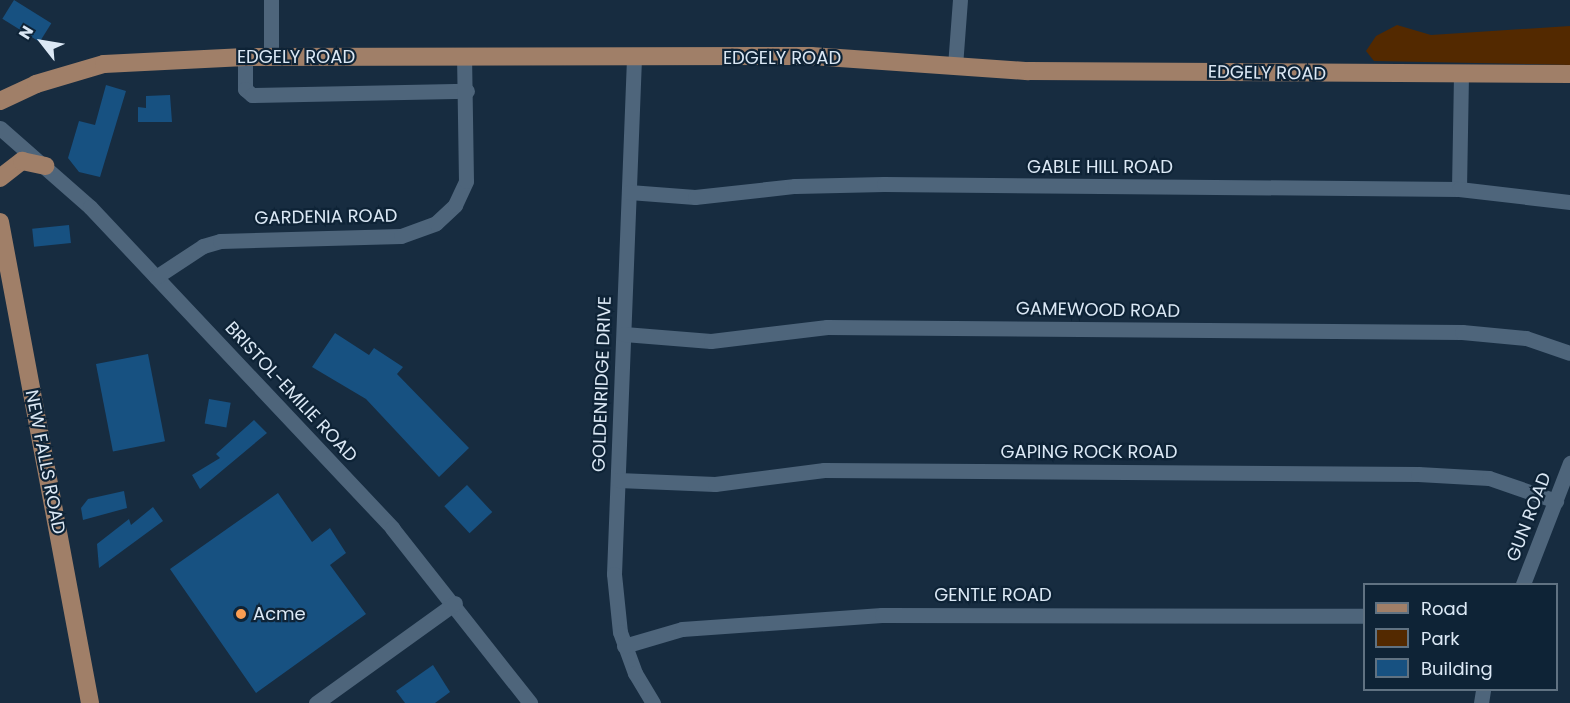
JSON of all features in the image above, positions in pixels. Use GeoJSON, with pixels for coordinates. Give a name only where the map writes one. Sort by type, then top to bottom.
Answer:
{"type":"FeatureCollection","features":[{"type":"Feature","properties":{"kind":"main road","name":"EDGELY ROAD"},"geometry":{"type":"LineString","coordinates":[[0,101],[36,84],[104,64],[271,56],[464,58],[811,56],[1028,71],[1570,74]]}},
{"type":"Feature","properties":{"kind":"main road"},"geometry":{"type":"LineString","coordinates":[[0,178],[22,161],[45,166]]}},
{"type":"Feature","properties":{"kind":"main road","name":"NEW FALLS ROAD"},"geometry":{"type":"LineString","coordinates":[[0,222],[90,703]]}},
{"type":"Feature","properties":{"kind":"street"},"geometry":{"type":"LineString","coordinates":[[271,56],[272,0]]}},
{"type":"Feature","properties":{"kind":"street"},"geometry":{"type":"LineString","coordinates":[[954,66],[960,0]]}},
{"type":"Feature","properties":{"kind":"street"},"geometry":{"type":"LineString","coordinates":[[245,57],[245,89],[252,95],[467,92]]}},
{"type":"Feature","properties":{"kind":"street","name":"GARDENIA ROAD"},"geometry":{"type":"LineString","coordinates":[[156,277],[203,246],[220,241],[401,236],[436,223],[455,205],[466,181],[467,92],[464,58]]}},
{"type":"Feature","properties":{"kind":"street","name":"GOLDENRIDGE DRIVE"},"geometry":{"type":"LineString","coordinates":[[634,58],[614,574],[616,607],[624,646],[635,673],[653,703]]}},
{"type":"Feature","properties":{"kind":"street"},"geometry":{"type":"LineString","coordinates":[[1459,189],[1461,74]]}},
{"type":"Feature","properties":{"kind":"street","name":"BRISTOL-EMILIE ROAD"},"geometry":{"type":"LineString","coordinates":[[0,128],[45,166],[156,277],[392,528],[455,603],[530,703]]}},
{"type":"Feature","properties":{"kind":"street","name":"GABLE HILL ROAD"},"geometry":{"type":"LineString","coordinates":[[629,192],[717,196],[773,188],[884,183],[1459,189],[1570,202]]}},
{"type":"Feature","properties":{"kind":"street","name":"GAMEWOOD ROAD"},"geometry":{"type":"LineString","coordinates":[[624,334],[711,341],[827,327],[1462,332],[1526,338],[1570,353]]}},
{"type":"Feature","properties":{"kind":"street","name":"GUN ROAD"},"geometry":{"type":"LineString","coordinates":[[1524,583],[1570,463]]}},
{"type":"Feature","properties":{"kind":"street","name":"GAPING ROCK ROAD"},"geometry":{"type":"LineString","coordinates":[[618,480],[715,484],[824,470],[1418,474],[1489,478],[1556,501]]}},
{"type":"Feature","properties":{"kind":"street"},"geometry":{"type":"LineString","coordinates":[[316,703],[455,603]]}},
{"type":"Feature","properties":{"kind":"street","name":"GENTLE ROAD"},"geometry":{"type":"LineString","coordinates":[[624,646],[682,629],[882,615],[1363,616]]}},
{"type":"Feature","properties":{"kind":"green space"},"geometry":{"type":"Polygon","coordinates":[[[1397,25],[1431,35],[1570,26],[1570,65],[1374,61],[1366,51],[1376,36],[1397,25]]]}},
{"type":"Feature","properties":{"kind":"building"},"geometry":{"type":"Polygon","coordinates":[[[14,0],[51,23],[40,42],[2,19],[14,0]]]}},
{"type":"Feature","properties":{"kind":"building"},"geometry":{"type":"Polygon","coordinates":[[[106,85],[126,91],[100,177],[79,172],[68,158],[79,121],[95,125],[106,85]]]}},
{"type":"Feature","properties":{"kind":"building"},"geometry":{"type":"Polygon","coordinates":[[[170,95],[172,122],[138,122],[138,107],[146,108],[146,96],[170,95]]]}},
{"type":"Feature","properties":{"kind":"building"},"geometry":{"type":"Polygon","coordinates":[[[69,225],[71,243],[34,247],[32,229],[69,225]]]}},
{"type":"Feature","properties":{"kind":"building"},"geometry":{"type":"Polygon","coordinates":[[[335,333],[369,355],[374,348],[403,367],[397,374],[469,448],[439,477],[366,399],[312,367],[335,333]]]}},
{"type":"Feature","properties":{"kind":"building"},"geometry":{"type":"Polygon","coordinates":[[[148,354],[165,441],[113,451],[96,364],[148,354]]]}},
{"type":"Feature","properties":{"kind":"building"},"geometry":{"type":"Polygon","coordinates":[[[209,399],[231,403],[226,427],[205,424],[209,399]]]}},
{"type":"Feature","properties":{"kind":"building"},"geometry":{"type":"Polygon","coordinates":[[[254,420],[267,433],[200,489],[192,475],[220,458],[216,454],[254,420]]]}},
{"type":"Feature","properties":{"kind":"building"},"geometry":{"type":"Polygon","coordinates":[[[467,485],[492,512],[470,533],[444,506],[467,485]]]}},
{"type":"Feature","properties":{"kind":"building"},"geometry":{"type":"Polygon","coordinates":[[[124,491],[127,508],[83,520],[81,508],[88,499],[124,491]]]}},
{"type":"Feature","properties":{"kind":"building"},"geometry":{"type":"Polygon","coordinates":[[[278,493],[312,542],[330,528],[346,553],[330,565],[366,614],[256,693],[170,569],[278,493]]]}},
{"type":"Feature","properties":{"kind":"building"},"geometry":{"type":"Polygon","coordinates":[[[153,507],[163,521],[99,568],[97,544],[129,519],[131,525],[153,507]]]}},
{"type":"Feature","properties":{"kind":"building"},"geometry":{"type":"Polygon","coordinates":[[[433,665],[450,692],[435,703],[405,703],[396,691],[433,665]]]}},
{"type":"Feature","properties":{"kind":"place","name":"Acme"},"geometry":{"type":"Point","coordinates":[241,614]}}]}
